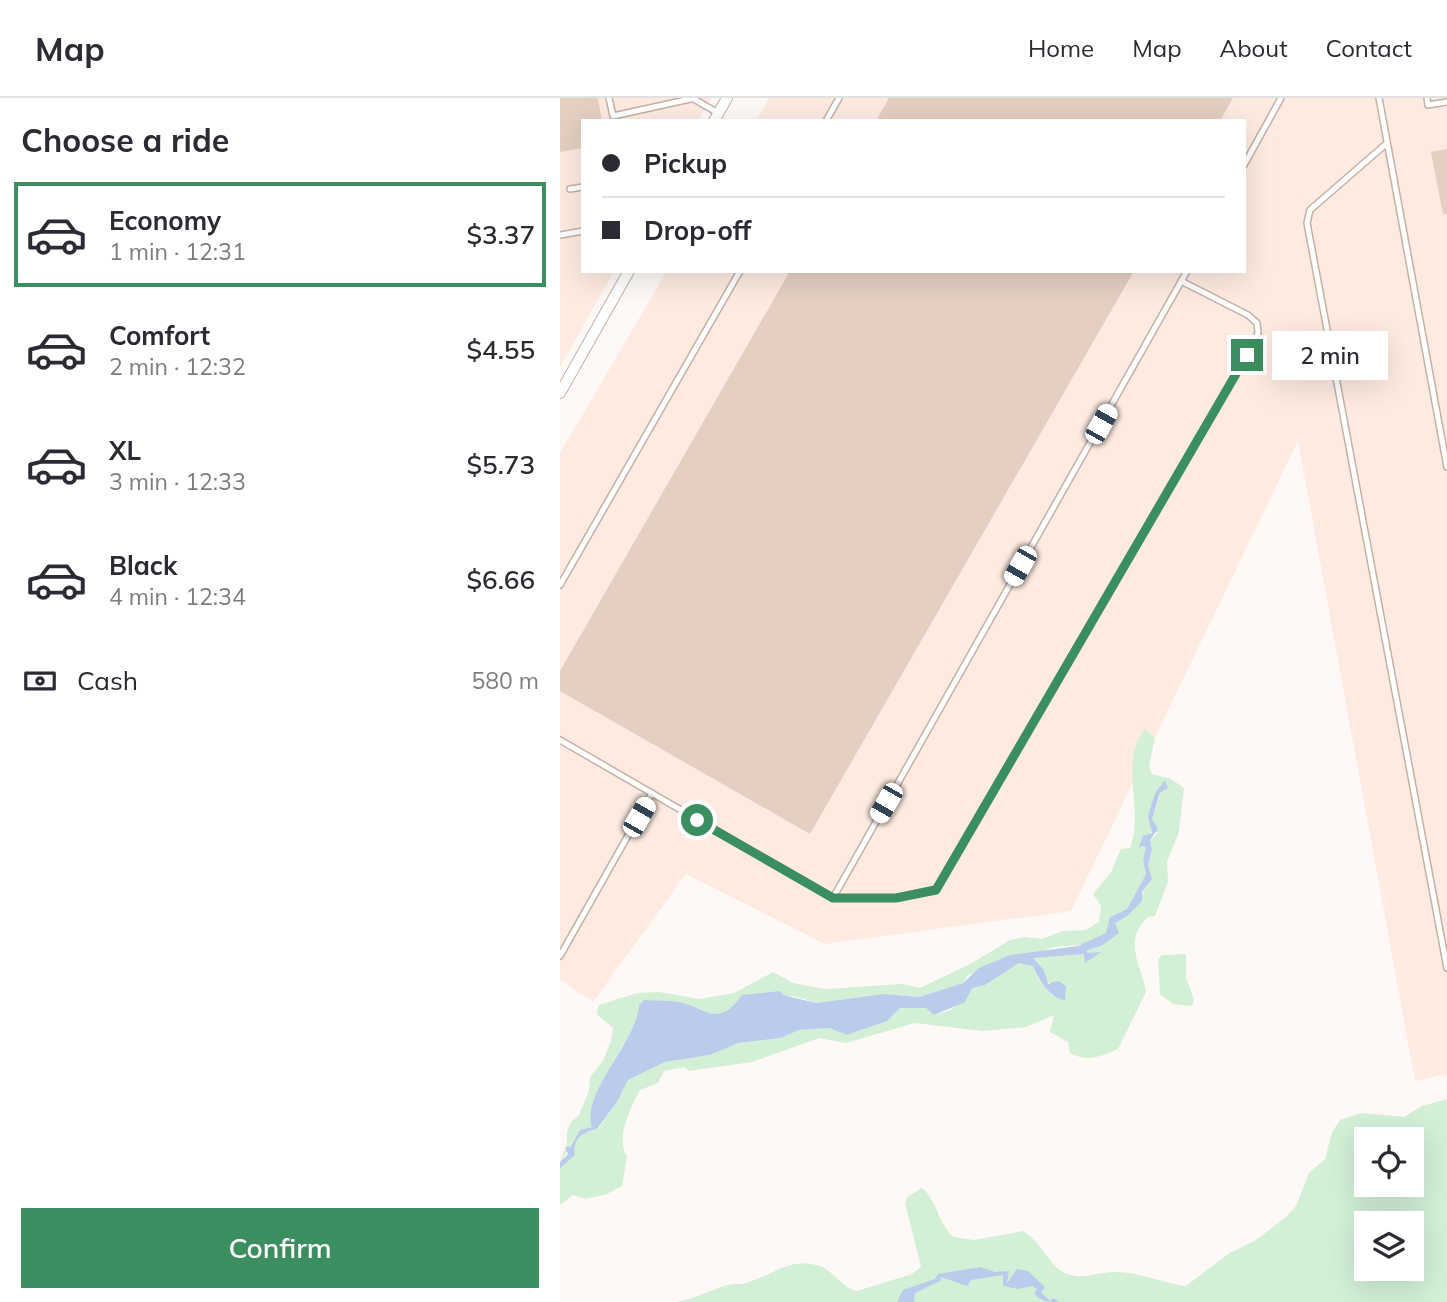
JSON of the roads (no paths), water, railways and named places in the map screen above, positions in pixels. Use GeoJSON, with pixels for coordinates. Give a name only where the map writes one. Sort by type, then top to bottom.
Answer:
{"type":"FeatureCollection","features":[{"type":"Feature","properties":{"kind":"street"},"geometry":{"type":"LineString","coordinates":[[716,117],[727,98]]}},
{"type":"Feature","properties":{"kind":"street"},"geometry":{"type":"LineString","coordinates":[[560,393],[628,273]]}},
{"type":"Feature","properties":{"kind":"lane"},"geometry":{"type":"LineString","coordinates":[[609,98],[613,116],[695,99],[716,117]]}},
{"type":"Feature","properties":{"kind":"lane"},"geometry":{"type":"LineString","coordinates":[[827,119],[839,98]]}},
{"type":"Feature","properties":{"kind":"lane"},"geometry":{"type":"LineString","coordinates":[[1246,161],[1281,98]]}},
{"type":"Feature","properties":{"kind":"lane"},"geometry":{"type":"LineString","coordinates":[[1378,98],[1447,467]]}},
{"type":"Feature","properties":{"kind":"lane"},"geometry":{"type":"LineString","coordinates":[[1427,98],[1428,105],[1447,102]]}},
{"type":"Feature","properties":{"kind":"lane"},"geometry":{"type":"LineString","coordinates":[[638,111],[638,119]]}},
{"type":"Feature","properties":{"kind":"lane"},"geometry":{"type":"LineString","coordinates":[[1386,144],[1310,210],[1307,223],[1447,968]]}},
{"type":"Feature","properties":{"kind":"lane"},"geometry":{"type":"LineString","coordinates":[[569,190],[581,187]]}},
{"type":"Feature","properties":{"kind":"lane"},"geometry":{"type":"LineString","coordinates":[[560,235],[581,231]]}},
{"type":"Feature","properties":{"kind":"lane"},"geometry":{"type":"LineString","coordinates":[[560,585],[739,273]]}},
{"type":"Feature","properties":{"kind":"lane"},"geometry":{"type":"LineString","coordinates":[[833,898],[1186,273]]}},
{"type":"Feature","properties":{"kind":"lane"},"geometry":{"type":"LineString","coordinates":[[560,740],[833,898],[896,898],[936,890],[1258,333],[1257,323],[1248,315],[1181,281]]}},
{"type":"Feature","properties":{"kind":"lane"},"geometry":{"type":"LineString","coordinates":[[560,956],[652,793]]}},
{"type":"Feature","properties":{"kind":"water"},"geometry":{"type":"Polygon","coordinates":[[[1165,780],[1168,788],[1160,793],[1152,819],[1158,829],[1150,840],[1152,850],[1148,865],[1152,879],[1142,892],[1142,901],[1126,917],[1115,923],[1119,933],[1101,946],[1087,950],[1087,953],[1101,952],[1085,963],[1084,954],[1033,958],[1044,970],[1048,984],[1058,981],[1066,986],[1065,1000],[1050,992],[1033,966],[1019,963],[985,985],[972,988],[965,1002],[934,1015],[926,1008],[900,1008],[887,1021],[847,1035],[829,1028],[799,1030],[781,1038],[738,1043],[710,1055],[665,1062],[628,1080],[617,1102],[597,1129],[587,1132],[577,1140],[575,1155],[560,1168],[560,1162],[568,1154],[565,1147],[570,1147],[580,1130],[592,1127],[594,1099],[630,1034],[639,1005],[644,1000],[678,1002],[718,1014],[733,1006],[742,995],[780,991],[783,995],[816,1003],[884,994],[919,997],[963,983],[979,968],[1010,955],[1078,946],[1106,933],[1110,917],[1127,909],[1146,874],[1143,861],[1146,847],[1141,846],[1138,850],[1143,836],[1152,833],[1148,816],[1155,793],[1165,780]]]}},
{"type":"Feature","properties":{"kind":"water"},"geometry":{"type":"Polygon","coordinates":[[[981,1267],[995,1272],[1009,1271],[1007,1283],[1017,1269],[1028,1271],[1045,1287],[1041,1292],[1050,1301],[1053,1298],[1059,1302],[1048,1302],[1039,1298],[1034,1293],[1037,1289],[1032,1286],[1018,1289],[1003,1286],[1003,1275],[971,1280],[967,1286],[941,1277],[940,1281],[915,1293],[914,1302],[897,1302],[903,1290],[935,1279],[938,1274],[981,1267]]]}}]}
